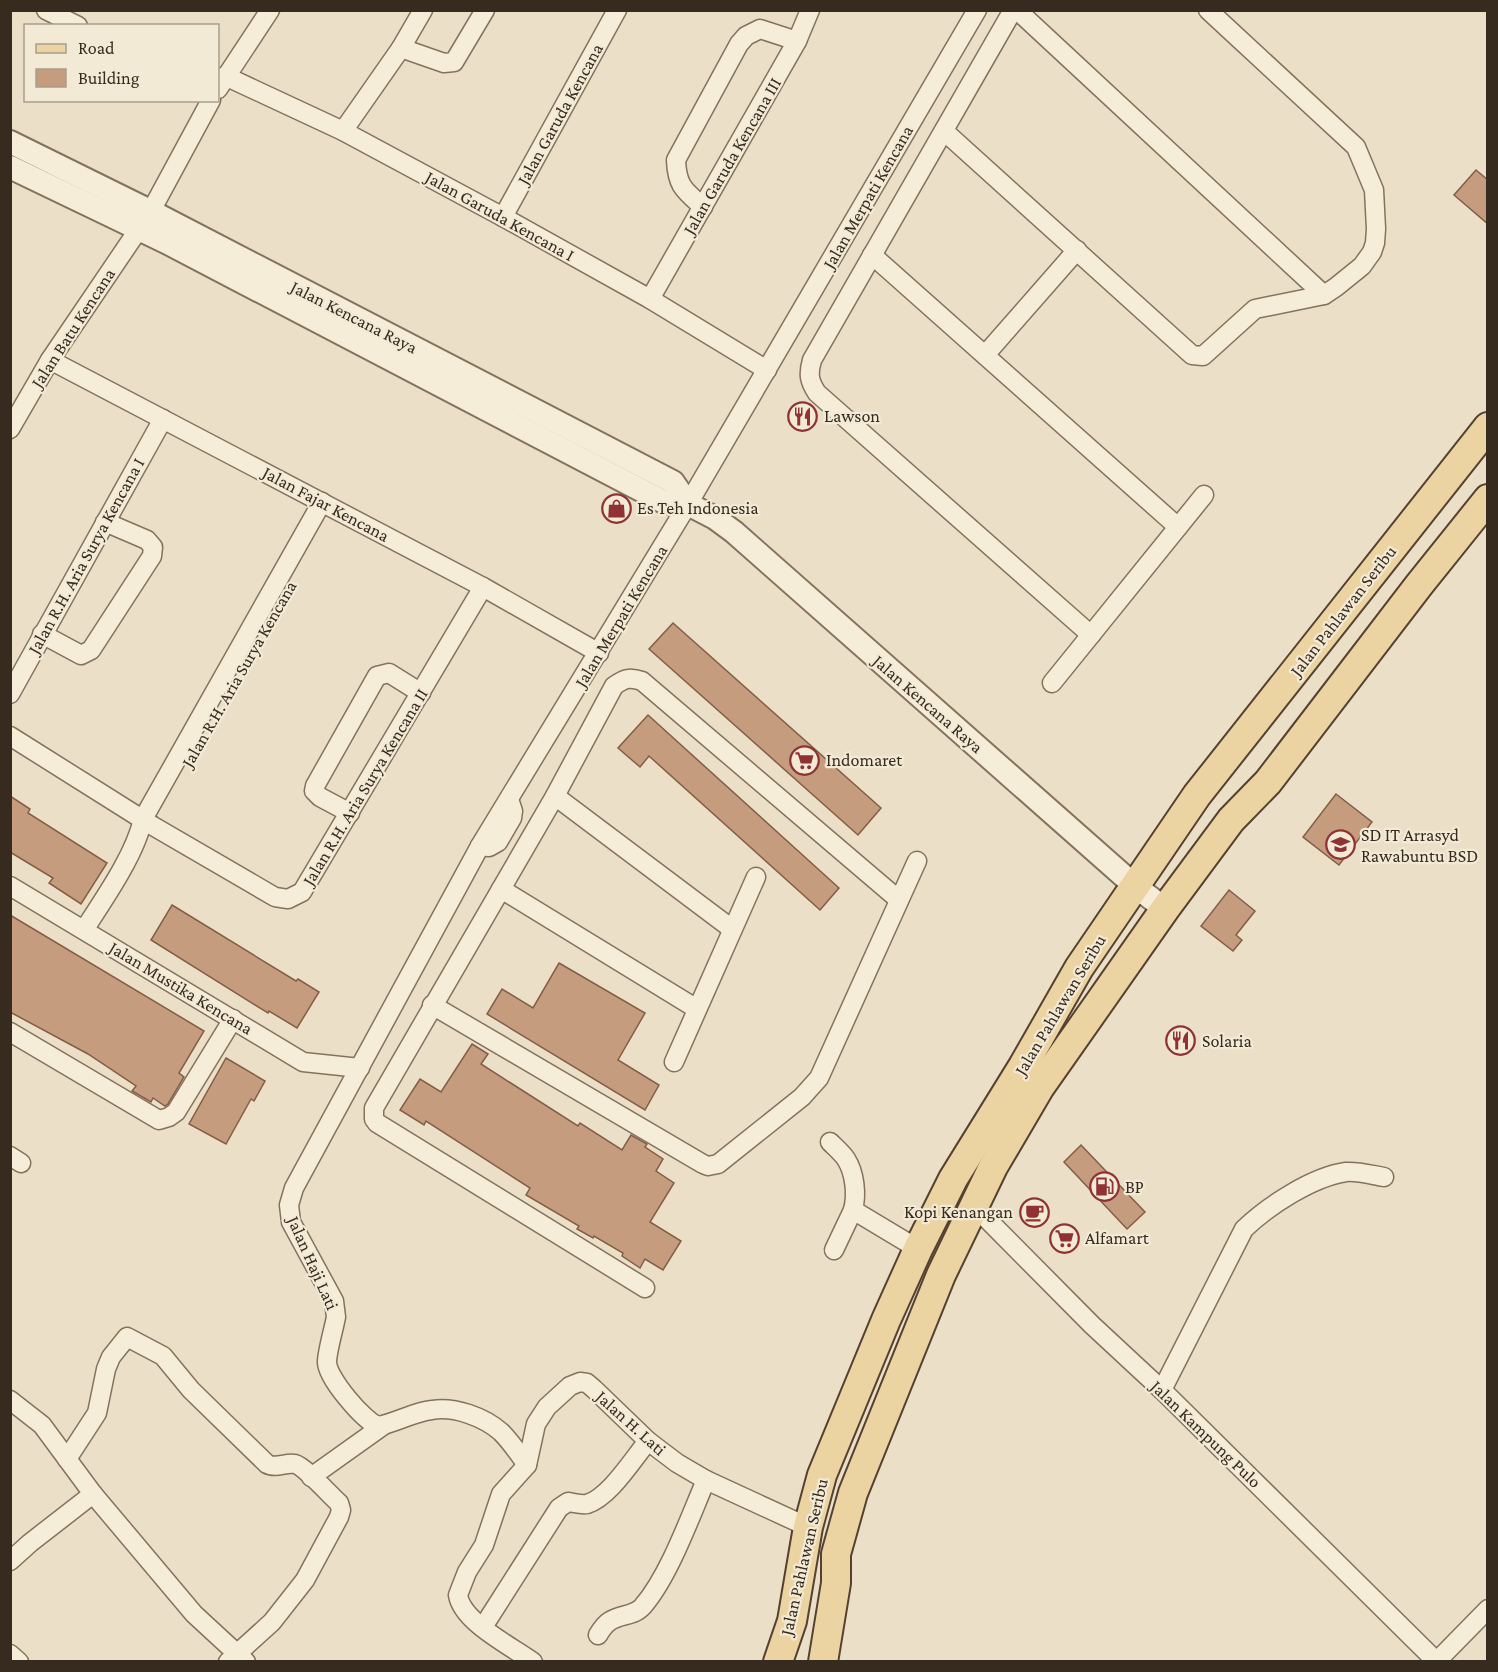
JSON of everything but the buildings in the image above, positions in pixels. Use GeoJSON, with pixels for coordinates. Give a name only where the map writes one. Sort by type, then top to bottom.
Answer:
{"type":"FeatureCollection","features":[{"type":"Feature","properties":{"kind":"main road","name":"Jalan Pahlawan Seribu"},"geometry":{"type":"LineString","coordinates":[[777,1662],[792,1621],[808,1527],[822,1476],[886,1320],[949,1186],[1023,1066],[1079,968],[1197,795],[1488,427]]}},
{"type":"Feature","properties":{"kind":"main road","name":"Jalan Pahlawan Seribu"},"geometry":{"type":"LineString","coordinates":[[823,1662],[836,1583],[836,1554],[853,1493],[941,1275],[993,1167],[1040,1087],[1165,909],[1232,820],[1268,782],[1488,499]]}},
{"type":"Feature","properties":{"kind":"main road"},"geometry":{"type":"LineString","coordinates":[[844,1426],[860,1425],[869,1433],[873,1442]]}},
{"type":"Feature","properties":{"kind":"street"},"geometry":{"type":"LineString","coordinates":[[46,10],[74,24]]}},
{"type":"Feature","properties":{"kind":"street"},"geometry":{"type":"LineString","coordinates":[[221,83],[270,10]]}},
{"type":"Feature","properties":{"kind":"street"},"geometry":{"type":"LineString","coordinates":[[343,131],[401,48],[423,10]]}},
{"type":"Feature","properties":{"kind":"street"},"geometry":{"type":"LineString","coordinates":[[401,48],[444,63],[454,62],[485,10]]}},
{"type":"Feature","properties":{"kind":"street","name":"Jalan Garuda Kencana"},"geometry":{"type":"LineString","coordinates":[[502,217],[617,10]]}},
{"type":"Feature","properties":{"kind":"street","name":"Jalan Garuda Kencana III"},"geometry":{"type":"LineString","coordinates":[[650,299],[797,41],[810,10]]}},
{"type":"Feature","properties":{"kind":"street","name":"Jalan Merpati Kencana"},"geometry":{"type":"LineString","coordinates":[[360,1068],[480,846],[688,504],[977,10]]}},
{"type":"Feature","properties":{"kind":"street"},"geometry":{"type":"LineString","coordinates":[[1091,635],[817,393],[808,372],[812,360],[872,255],[1015,10],[1324,295]]}},
{"type":"Feature","properties":{"kind":"street"},"geometry":{"type":"LineString","coordinates":[[944,131],[1192,355],[1198,357],[1207,354],[1256,309],[1324,295],[1362,266],[1372,252],[1375,243],[1374,190],[1356,147],[1208,10]]}},
{"type":"Feature","properties":{"kind":"street"},"geometry":{"type":"LineString","coordinates":[[703,207],[681,187],[676,175],[676,160],[739,44],[746,36],[760,28],[797,41]]}},
{"type":"Feature","properties":{"kind":"street","name":"Jalan Garuda Kencana I"},"geometry":{"type":"LineString","coordinates":[[221,83],[343,131],[650,299],[767,370]]}},
{"type":"Feature","properties":{"kind":"street"},"geometry":{"type":"LineString","coordinates":[[145,220],[210,102]]}},
{"type":"Feature","properties":{"kind":"street","name":"Jalan Kencana Raya"},"geometry":{"type":"LineString","coordinates":[[10,142],[145,220],[664,502],[688,504],[715,518],[734,532],[1135,886],[1165,909]]}},
{"type":"Feature","properties":{"kind":"street","name":"Jalan Kencana Raya"},"geometry":{"type":"LineString","coordinates":[[10,167],[145,220]]}},
{"type":"Feature","properties":{"kind":"street"},"geometry":{"type":"LineString","coordinates":[[876,184],[904,200]]}},
{"type":"Feature","properties":{"kind":"street","name":"Jalan Batu Kencana"},"geometry":{"type":"LineString","coordinates":[[10,429],[50,360],[145,220]]}},
{"type":"Feature","properties":{"kind":"street"},"geometry":{"type":"LineString","coordinates":[[985,356],[1077,250]]}},
{"type":"Feature","properties":{"kind":"street"},"geometry":{"type":"LineString","coordinates":[[872,255],[1178,527]]}},
{"type":"Feature","properties":{"kind":"street","name":"Jalan Fajar Kencana"},"geometry":{"type":"LineString","coordinates":[[50,360],[483,587],[598,653]]}},
{"type":"Feature","properties":{"kind":"street","name":"Jalan R.H. Aria Surya Kencana I"},"geometry":{"type":"LineString","coordinates":[[10,694],[163,419]]}},
{"type":"Feature","properties":{"kind":"street"},"geometry":{"type":"LineString","coordinates":[[1052,683],[1204,495]]}},
{"type":"Feature","properties":{"kind":"street","name":"Jalan R.H. Aria Surya Kencana"},"geometry":{"type":"LineString","coordinates":[[84,930],[104,899],[328,505]]}},
{"type":"Feature","properties":{"kind":"street"},"geometry":{"type":"LineString","coordinates":[[42,634],[81,655],[91,650],[152,556],[153,547],[147,540],[105,522]]}},
{"type":"Feature","properties":{"kind":"street","name":"Jalan R.H. Aria Surya Kencana II"},"geometry":{"type":"LineString","coordinates":[[145,827],[275,897],[288,899],[302,892],[483,587]]}},
{"type":"Feature","properties":{"kind":"street"},"geometry":{"type":"LineString","coordinates":[[350,813],[320,797],[315,791],[315,786],[378,676],[389,673],[421,693]]}},
{"type":"Feature","properties":{"kind":"street"},"geometry":{"type":"LineString","coordinates":[[645,1288],[377,1123],[374,1119],[374,1108],[555,796],[614,686],[630,677],[642,681],[899,900]]}},
{"type":"Feature","properties":{"kind":"street"},"geometry":{"type":"LineString","coordinates":[[10,736],[145,827]]}},
{"type":"Feature","properties":{"kind":"street"},"geometry":{"type":"LineString","coordinates":[[555,796],[732,930]]}},
{"type":"Feature","properties":{"kind":"street"},"geometry":{"type":"LineString","coordinates":[[480,846],[494,846],[505,831],[513,812],[509,799]]}},
{"type":"Feature","properties":{"kind":"street"},"geometry":{"type":"LineString","coordinates":[[505,831],[526,843]]}},
{"type":"Feature","properties":{"kind":"street"},"geometry":{"type":"LineString","coordinates":[[432,1005],[703,1164],[713,1166],[802,1097],[819,1078],[917,861]]}},
{"type":"Feature","properties":{"kind":"street"},"geometry":{"type":"LineString","coordinates":[[674,1062],[756,877]]}},
{"type":"Feature","properties":{"kind":"street","name":"Jalan Mustika Kencana"},"geometry":{"type":"LineString","coordinates":[[10,886],[303,1062],[360,1068]]}},
{"type":"Feature","properties":{"kind":"street"},"geometry":{"type":"LineString","coordinates":[[501,889],[698,1009]]}},
{"type":"Feature","properties":{"kind":"street"},"geometry":{"type":"LineString","coordinates":[[10,1032],[159,1119],[169,1117],[176,1112],[233,1019]]}},
{"type":"Feature","properties":{"kind":"street","name":"Jalan Haji Lati"},"geometry":{"type":"LineString","coordinates":[[360,1068],[294,1188],[289,1205],[291,1222],[334,1301],[336,1309],[327,1362],[329,1371],[366,1419],[378,1426],[384,1425]]}},
{"type":"Feature","properties":{"kind":"street"},"geometry":{"type":"LineString","coordinates":[[830,1142],[847,1160],[854,1182],[856,1199],[834,1250]]}},
{"type":"Feature","properties":{"kind":"street"},"geometry":{"type":"LineString","coordinates":[[1162,1390],[1244,1229],[1254,1219],[1294,1192],[1324,1179],[1347,1172],[1384,1177]]}},
{"type":"Feature","properties":{"kind":"street","name":"Jalan Kampung Pulo"},"geometry":{"type":"LineString","coordinates":[[974,1206],[1092,1325],[1162,1390],[1437,1661]]}},
{"type":"Feature","properties":{"kind":"street"},"geometry":{"type":"LineString","coordinates":[[853,1210],[918,1250]]}},
{"type":"Feature","properties":{"kind":"street"},"geometry":{"type":"LineString","coordinates":[[10,1400],[42,1425],[67,1459],[93,1494],[194,1614],[237,1659],[272,1622],[305,1580],[341,1510],[339,1503],[295,1464],[270,1466],[267,1464],[191,1390],[163,1356],[127,1336],[111,1357],[106,1369],[97,1413],[67,1459]]}},
{"type":"Feature","properties":{"kind":"street","name":"Jalan H. Lati"},"geometry":{"type":"LineString","coordinates":[[533,1662],[475,1622],[463,1608],[458,1595],[467,1572],[484,1545],[501,1494],[527,1465],[536,1424],[557,1396],[570,1386],[580,1382],[587,1383],[648,1441],[677,1463],[706,1480],[808,1527]]}},
{"type":"Feature","properties":{"kind":"street"},"geometry":{"type":"LineString","coordinates":[[310,1477],[384,1425],[431,1410],[442,1409],[463,1412],[490,1424],[500,1431],[527,1465]]}},
{"type":"Feature","properties":{"kind":"street"},"geometry":{"type":"LineString","coordinates":[[483,1628],[559,1508],[568,1502],[583,1505],[590,1503],[604,1494],[648,1441]]}},
{"type":"Feature","properties":{"kind":"street"},"geometry":{"type":"LineString","coordinates":[[598,1635],[607,1622],[635,1613],[643,1607],[672,1557],[706,1480]]}},
{"type":"Feature","properties":{"kind":"street"},"geometry":{"type":"LineString","coordinates":[[10,1561],[93,1494]]}},
{"type":"Feature","properties":{"kind":"street"},"geometry":{"type":"LineString","coordinates":[[1437,1661],[1488,1609]]}},
{"type":"Feature","properties":{"kind":"street"},"geometry":{"type":"LineString","coordinates":[[10,1654],[19,1662]]}},
{"type":"Feature","properties":{"kind":"place","name":"Lawson"},"geometry":{"type":"Point","coordinates":[803,416]}},
{"type":"Feature","properties":{"kind":"place","name":"Es Teh Indonesia"},"geometry":{"type":"Point","coordinates":[616,508]}},
{"type":"Feature","properties":{"kind":"place","name":"Indomaret"},"geometry":{"type":"Point","coordinates":[805,760]}},
{"type":"Feature","properties":{"kind":"place","name":"SD IT Arrasyd Rawabuntu BSD"},"geometry":{"type":"Point","coordinates":[1340,845]}},
{"type":"Feature","properties":{"kind":"place","name":"Solaria"},"geometry":{"type":"Point","coordinates":[1181,1041]}},
{"type":"Feature","properties":{"kind":"place","name":"BP"},"geometry":{"type":"Point","coordinates":[1104,1187]}},
{"type":"Feature","properties":{"kind":"place","name":"Kopi Kenangan"},"geometry":{"type":"Point","coordinates":[1034,1212]}},
{"type":"Feature","properties":{"kind":"place","name":"Alfamart"},"geometry":{"type":"Point","coordinates":[1064,1238]}}]}
